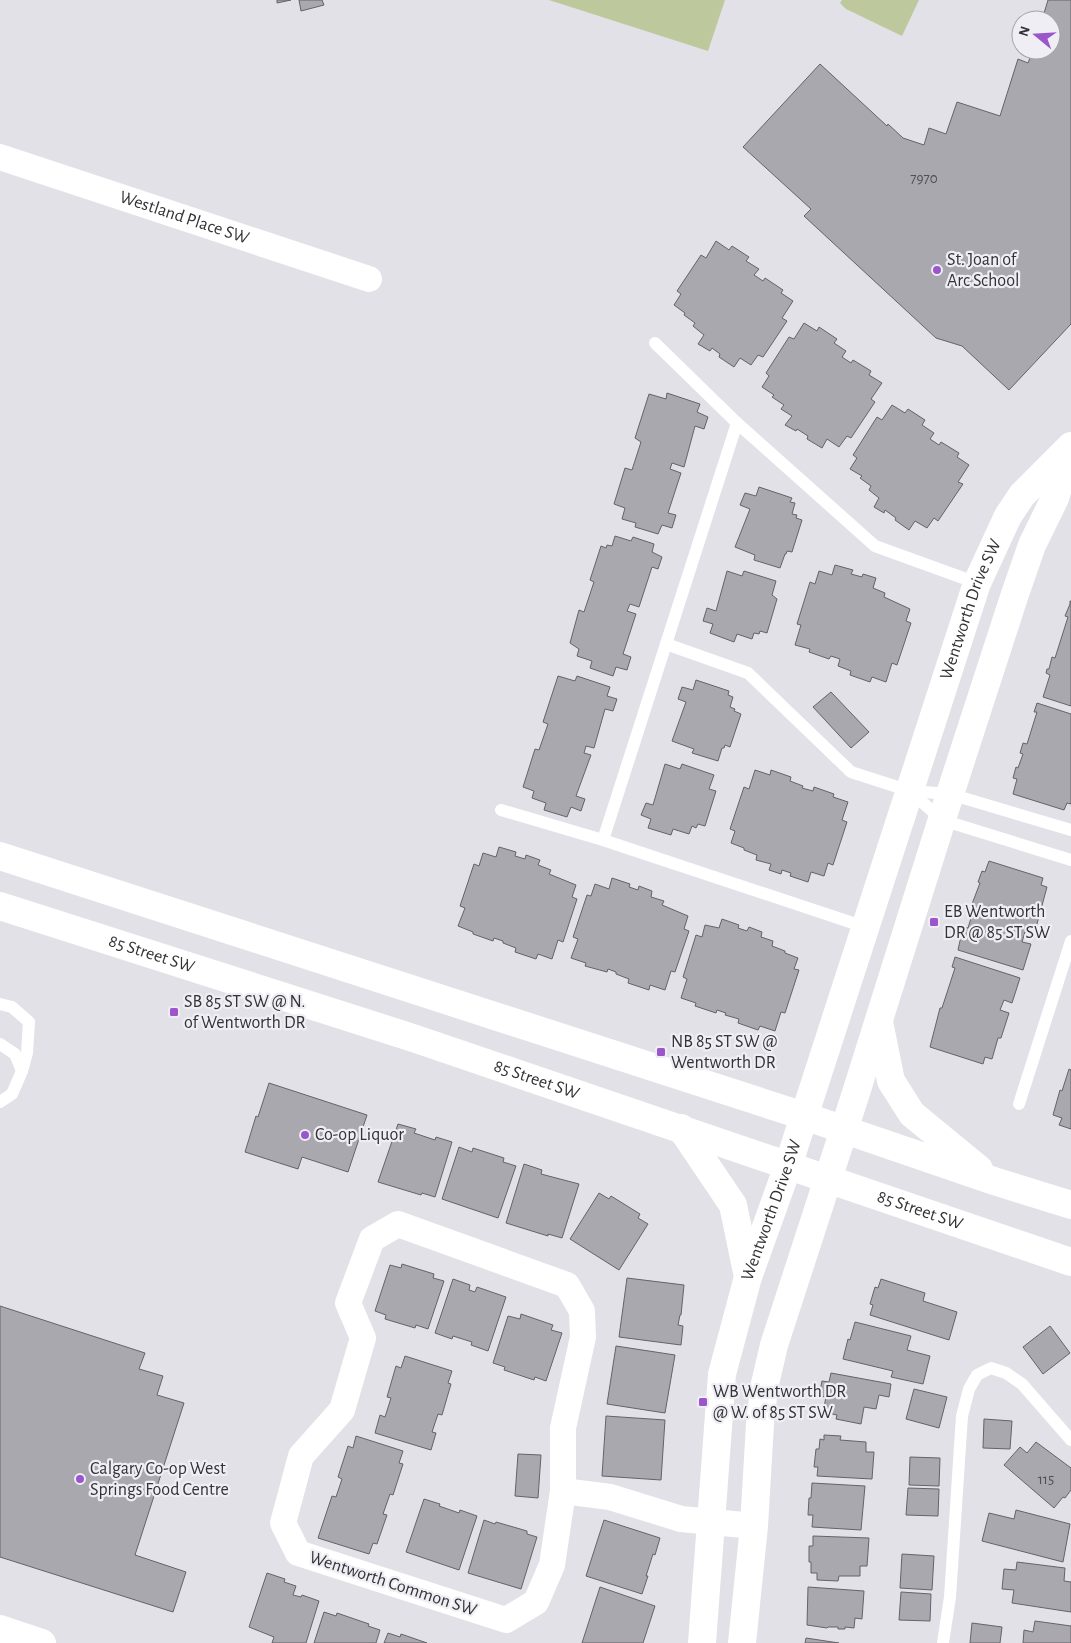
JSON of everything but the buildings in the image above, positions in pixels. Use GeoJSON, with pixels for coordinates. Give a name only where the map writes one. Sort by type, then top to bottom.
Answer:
{"type":"FeatureCollection","features":[{"type":"Feature","properties":{"kind":"main road","name":"Wentworth Drive SW"},"geometry":{"type":"LineString","coordinates":[[702,1643],[722,1374],[748,1277],[788,1166],[977,583],[1003,524],[1017,502],[1070,448]]}},
{"type":"Feature","properties":{"kind":"main road","name":"Wentworth Drive SW"},"geometry":{"type":"LineString","coordinates":[[742,1643],[754,1526],[760,1424],[764,1388],[774,1346],[879,1022],[950,794],[1032,545],[1055,498],[1070,448]]}},
{"type":"Feature","properties":{"kind":"main road"},"geometry":{"type":"LineString","coordinates":[[0,856],[804,1116],[994,1181],[1071,1205]]}},
{"type":"Feature","properties":{"kind":"main road","name":"85 Street SW"},"geometry":{"type":"LineString","coordinates":[[0,906],[413,1038],[1071,1262]]}},
{"type":"Feature","properties":{"kind":"main road"},"geometry":{"type":"LineString","coordinates":[[879,1022],[891,1081],[912,1114],[994,1181]]}},
{"type":"Feature","properties":{"kind":"main road"},"geometry":{"type":"LineString","coordinates":[[681,1128],[734,1205],[748,1277]]}},
{"type":"Feature","properties":{"kind":"main road"},"geometry":{"type":"LineString","coordinates":[[0,1629],[42,1643]]}},
{"type":"Feature","properties":{"kind":"street","name":"Westland Place SW"},"geometry":{"type":"LineString","coordinates":[[0,157],[369,279]]}},
{"type":"Feature","properties":{"kind":"street","name":"Wentworth Common SW"},"geometry":{"type":"LineString","coordinates":[[398,1224],[567,1284],[582,1312],[583,1337],[563,1428],[563,1491],[552,1566],[536,1602],[506,1620],[298,1553],[283,1523],[301,1456],[342,1410],[363,1338],[348,1303],[372,1239],[398,1224]]}},
{"type":"Feature","properties":{"kind":"street"},"geometry":{"type":"LineString","coordinates":[[563,1491],[610,1497],[682,1520],[754,1526]]}},
{"type":"Feature","properties":{"kind":"lane"},"geometry":{"type":"LineString","coordinates":[[655,343],[736,423],[875,546],[977,583]]}},
{"type":"Feature","properties":{"kind":"lane"},"geometry":{"type":"LineString","coordinates":[[602,840],[736,423]]}},
{"type":"Feature","properties":{"kind":"lane"},"geometry":{"type":"LineString","coordinates":[[666,644],[748,673],[851,772],[910,791],[950,794],[1071,830]]}},
{"type":"Feature","properties":{"kind":"lane"},"geometry":{"type":"LineString","coordinates":[[910,791],[942,820],[1071,860]]}},
{"type":"Feature","properties":{"kind":"lane"},"geometry":{"type":"LineString","coordinates":[[501,810],[602,840],[865,927]]}},
{"type":"Feature","properties":{"kind":"lane"},"geometry":{"type":"LineString","coordinates":[[1019,1104],[1071,942]]}},
{"type":"Feature","properties":{"kind":"lane"},"geometry":{"type":"LineString","coordinates":[[0,1004],[12,1007],[29,1022],[22,1071],[12,1094],[0,1102]]}},
{"type":"Feature","properties":{"kind":"lane"},"geometry":{"type":"LineString","coordinates":[[0,1044],[15,1054],[22,1071]]}},
{"type":"Feature","properties":{"kind":"lane"},"geometry":{"type":"LineString","coordinates":[[943,1643],[950,1597],[962,1416],[969,1390],[977,1375],[991,1368],[1006,1373],[1022,1384],[1071,1440]]}},
{"type":"Feature","properties":{"kind":"green space"},"geometry":{"type":"Polygon","coordinates":[[[549,0],[725,0],[708,51],[549,0]]]}},
{"type":"Feature","properties":{"kind":"green space"},"geometry":{"type":"Polygon","coordinates":[[[842,0],[919,0],[902,36],[846,9],[840,3],[842,0]]]}},
{"type":"Feature","properties":{"kind":"place","name":"St. Joan of Arc School"},"geometry":{"type":"Point","coordinates":[937,270]}},
{"type":"Feature","properties":{"kind":"place","name":"EB Wentworth DR @ 85 ST SW"},"geometry":{"type":"Point","coordinates":[934,922]}},
{"type":"Feature","properties":{"kind":"place","name":"SB 85 ST SW @ N. of Wentworth DR"},"geometry":{"type":"Point","coordinates":[174,1012]}},
{"type":"Feature","properties":{"kind":"place","name":"NB 85 ST SW @ Wentworth DR"},"geometry":{"type":"Point","coordinates":[661,1052]}},
{"type":"Feature","properties":{"kind":"place","name":"Co-op Liquor"},"geometry":{"type":"Point","coordinates":[305,1135]}},
{"type":"Feature","properties":{"kind":"place","name":"WB Wentworth DR @ W. of 85 ST SW"},"geometry":{"type":"Point","coordinates":[703,1402]}},
{"type":"Feature","properties":{"kind":"place","name":"Calgary Co-op West Springs Food Centre"},"geometry":{"type":"Point","coordinates":[80,1479]}}]}
